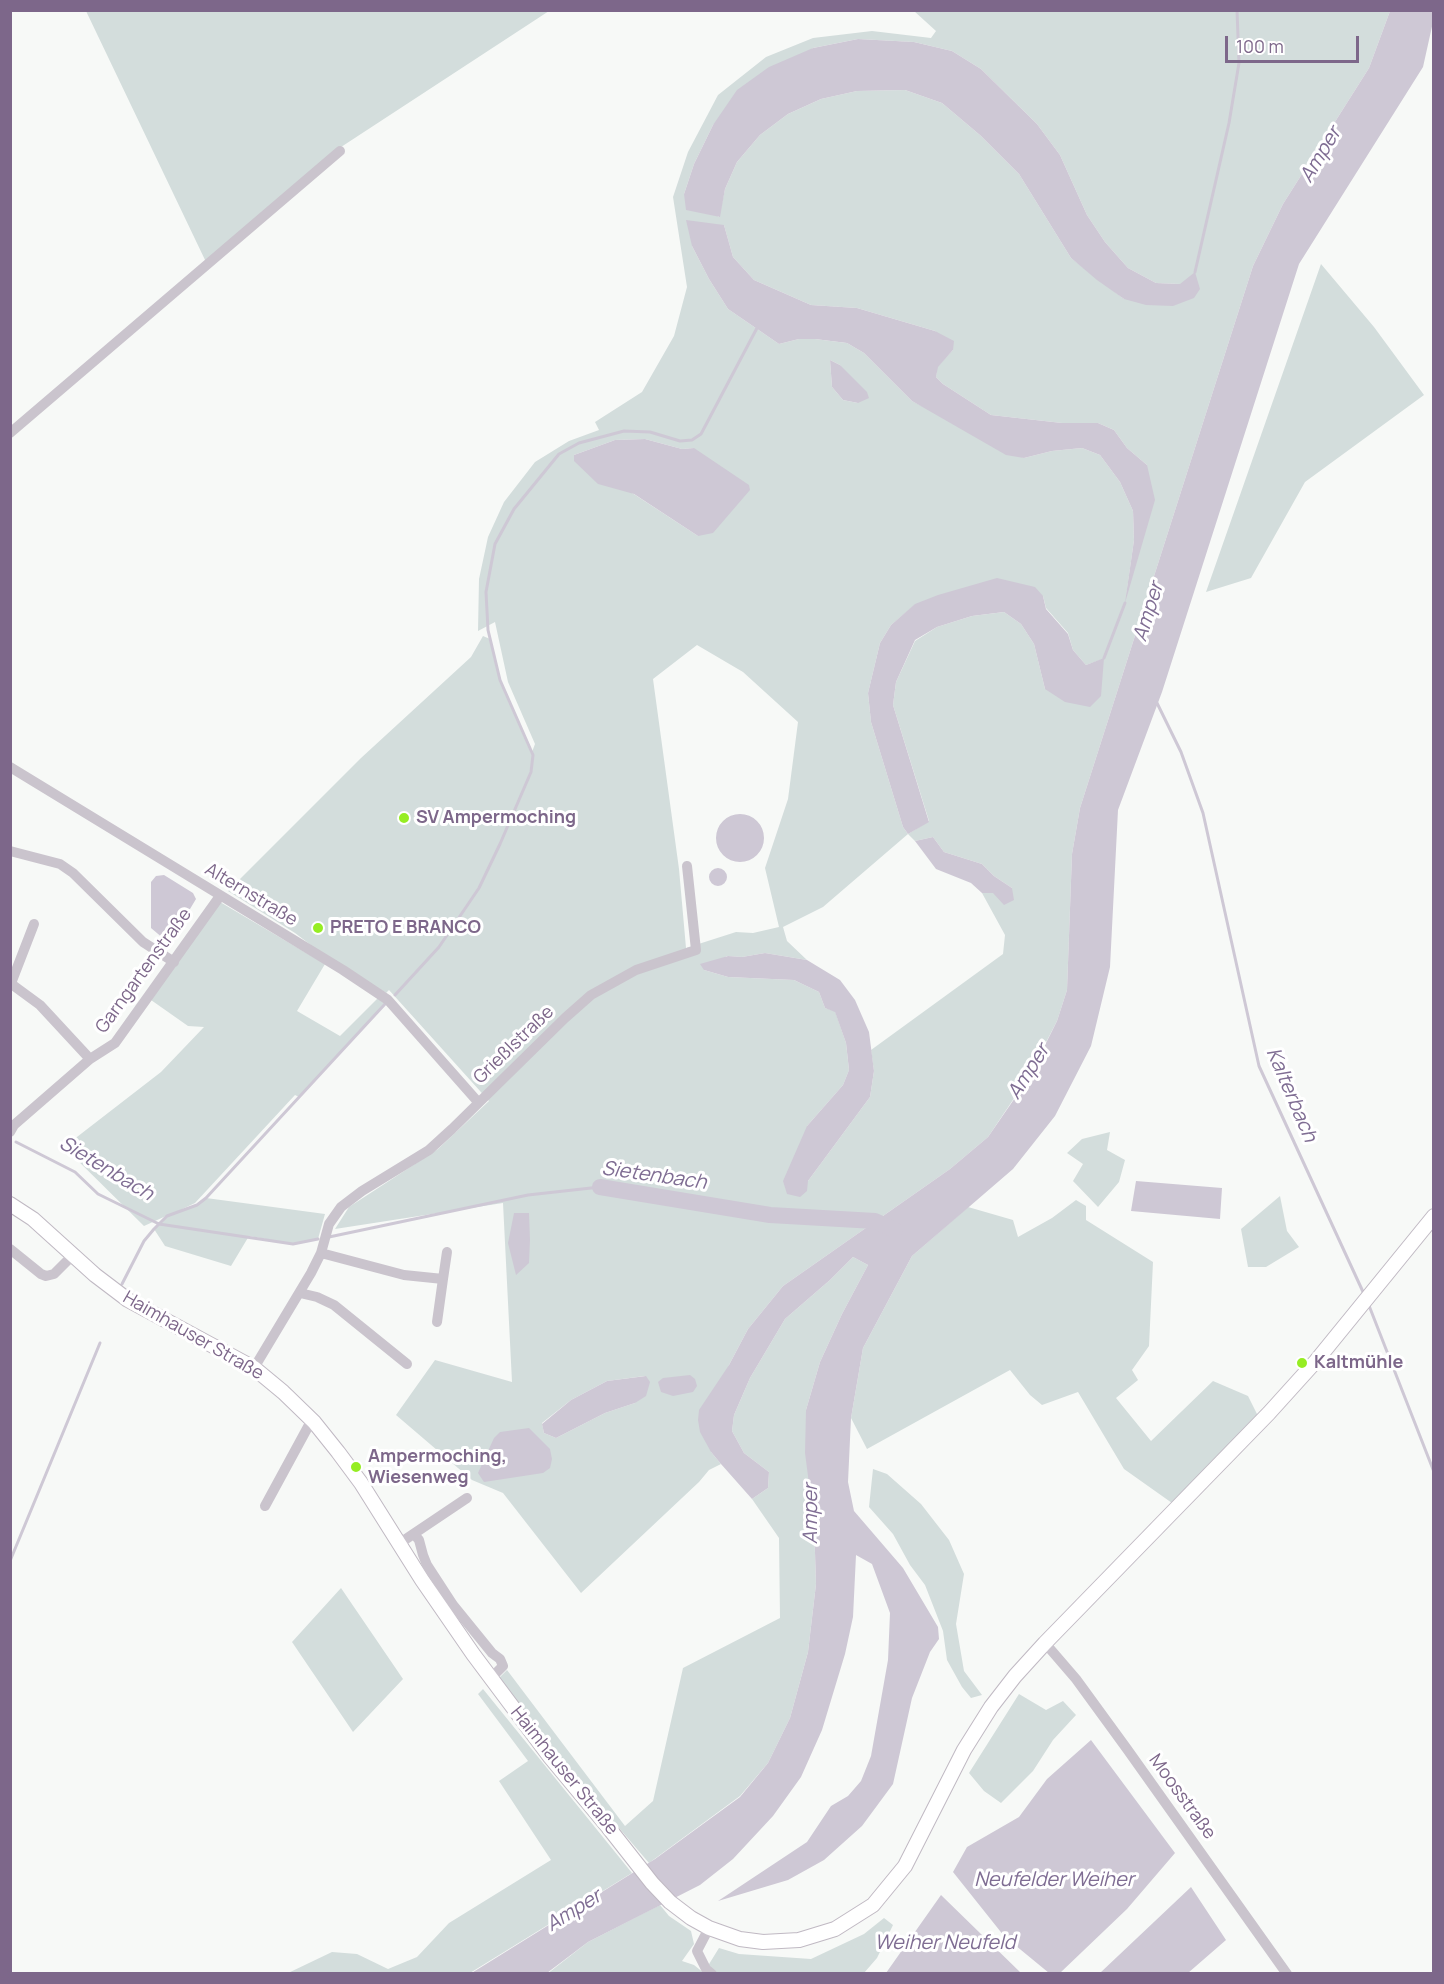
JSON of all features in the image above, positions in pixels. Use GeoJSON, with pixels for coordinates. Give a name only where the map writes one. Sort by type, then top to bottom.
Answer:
{"type":"FeatureCollection","features":[{"type":"Feature","properties":{"kind":"main road","name":"Haimhauser Straße"},"geometry":{"type":"LineString","coordinates":[[10,1204],[33,1219],[106,1284],[128,1300],[255,1368],[314,1422],[356,1476],[422,1580],[490,1678],[550,1757],[637,1864],[670,1902],[691,1918],[709,1928],[740,1939],[763,1942],[799,1940],[835,1929],[873,1905],[905,1866],[964,1750],[991,1707],[1015,1676],[1317,1361],[1434,1216]]}},
{"type":"Feature","properties":{"kind":"street"},"geometry":{"type":"LineString","coordinates":[[10,433],[340,151]]}},
{"type":"Feature","properties":{"kind":"street","name":"Alternstraße"},"geometry":{"type":"LineString","coordinates":[[10,767],[343,970],[388,1000],[478,1102]]}},
{"type":"Feature","properties":{"kind":"street"},"geometry":{"type":"LineString","coordinates":[[10,851],[60,864],[73,873],[143,942],[174,962]]}},
{"type":"Feature","properties":{"kind":"street","name":"Grießlstraße"},"geometry":{"type":"LineString","coordinates":[[255,1368],[300,1293],[321,1253],[329,1224],[341,1207],[362,1191],[429,1149],[565,1018],[602,987],[636,970],[696,950],[687,866]]}},
{"type":"Feature","properties":{"kind":"street","name":"Garngartenstraße"},"geometry":{"type":"LineString","coordinates":[[10,1132],[14,1125],[90,1059],[115,1042],[220,896]]}},
{"type":"Feature","properties":{"kind":"street"},"geometry":{"type":"LineString","coordinates":[[34,924],[11,984],[40,1005],[90,1059]]}},
{"type":"Feature","properties":{"kind":"street"},"geometry":{"type":"LineString","coordinates":[[10,1249],[46,1276],[54,1274],[73,1255]]}},
{"type":"Feature","properties":{"kind":"street"},"geometry":{"type":"LineString","coordinates":[[437,1322],[447,1252]]}},
{"type":"Feature","properties":{"kind":"street"},"geometry":{"type":"LineString","coordinates":[[321,1253],[404,1275],[443,1279]]}},
{"type":"Feature","properties":{"kind":"street"},"geometry":{"type":"LineString","coordinates":[[300,1293],[317,1297],[333,1305],[406,1364]]}},
{"type":"Feature","properties":{"kind":"street"},"geometry":{"type":"LineString","coordinates":[[265,1506],[309,1425],[314,1422]]}},
{"type":"Feature","properties":{"kind":"street"},"geometry":{"type":"LineString","coordinates":[[399,1543],[467,1498]]}},
{"type":"Feature","properties":{"kind":"street"},"geometry":{"type":"LineString","coordinates":[[414,1534],[419,1540],[427,1564],[453,1605],[492,1653],[500,1659],[503,1666],[490,1678]]}},
{"type":"Feature","properties":{"kind":"street","name":"Moosstraße"},"geometry":{"type":"LineString","coordinates":[[1045,1643],[1076,1679],[1287,1974]]}},
{"type":"Feature","properties":{"kind":"street"},"geometry":{"type":"LineString","coordinates":[[709,1928],[697,1951],[706,1969],[712,1974]]}},
{"type":"Feature","properties":{"kind":"shaded area"},"geometry":{"type":"Polygon","coordinates":[[[86,11],[549,11],[338,149],[206,262],[86,11]]]}},
{"type":"Feature","properties":{"kind":"shaded area"},"geometry":{"type":"Polygon","coordinates":[[[914,11],[1390,11],[1369,68],[1283,204],[1253,266],[1080,808],[1072,854],[1067,990],[1057,1021],[1027,1079],[988,1137],[950,1169],[783,1286],[748,1329],[729,1365],[711,1452],[721,1464],[709,1470],[581,1593],[503,1493],[472,1480],[396,1415],[435,1360],[512,1382],[503,1203],[335,1229],[349,1207],[438,1149],[489,1101],[389,990],[386,993],[228,891],[361,758],[471,657],[483,636],[490,639],[500,680],[532,752],[535,744],[508,682],[495,622],[478,631],[479,579],[488,537],[504,502],[535,462],[569,441],[599,430],[595,422],[642,392],[674,336],[687,287],[673,197],[688,152],[718,95],[766,57],[813,38],[872,31],[931,38],[936,31],[914,11]],[[858,39],[813,48],[713,125],[694,164],[684,194],[719,217],[725,189],[737,162],[760,135],[788,114],[821,99],[857,91],[905,90],[942,103],[981,136],[1019,174],[1071,258],[1124,299],[1180,284],[1156,283],[1128,268],[1105,242],[1087,215],[1060,155],[1037,124],[981,69],[952,51],[914,42],[858,39]],[[724,225],[692,246],[728,309],[779,344],[799,339],[847,343],[864,353],[912,401],[1024,458],[1052,451],[1082,448],[1100,455],[1120,482],[1133,511],[1134,540],[1126,597],[1147,465],[1127,448],[1114,430],[1098,423],[1062,423],[991,415],[936,377],[937,367],[953,350],[935,331],[857,308],[811,305],[754,280],[733,257],[724,225]],[[830,360],[832,387],[843,400],[858,403],[840,365],[830,360]],[[645,439],[615,440],[574,455],[698,536],[694,448],[682,449],[645,439]],[[1043,596],[916,604],[891,625],[880,643],[868,693],[871,722],[903,827],[908,834],[929,821],[893,705],[896,682],[915,641],[937,627],[972,616],[1004,612],[1021,624],[1034,644],[1045,689],[1103,659],[1086,665],[1073,650],[1068,633],[1046,608],[1043,596]],[[697,645],[653,679],[679,869],[686,948],[736,932],[753,933],[779,927],[765,868],[788,799],[798,722],[743,672],[697,645]],[[908,834],[823,907],[783,927],[787,941],[807,960],[765,953],[742,957],[727,956],[704,970],[728,977],[794,980],[819,992],[825,1008],[835,1011],[846,1043],[849,1070],[843,1085],[807,1126],[808,1181],[870,1097],[874,1071],[871,1050],[1003,954],[1005,935],[982,893],[993,893],[1012,888],[994,876],[982,864],[944,852],[933,837],[915,841],[908,834]],[[645,1376],[607,1381],[571,1400],[542,1423],[544,1433],[556,1438],[605,1413],[635,1403],[645,1376]]]}},
{"type":"Feature","properties":{"kind":"shaded area"},"geometry":{"type":"Polygon","coordinates":[[[1321,264],[1374,327],[1424,395],[1305,482],[1251,578],[1206,592],[1321,264]]]}},
{"type":"Feature","properties":{"kind":"shaded area"},"geometry":{"type":"Polygon","coordinates":[[[220,902],[325,964],[297,1011],[340,1036],[379,997],[385,1004],[299,1097],[295,1095],[195,1203],[174,1213],[197,1205],[206,1198],[325,1214],[318,1239],[294,1244],[249,1236],[231,1266],[165,1246],[154,1229],[166,1216],[144,1226],[64,1147],[161,1072],[204,1027],[188,1026],[151,1000],[220,902]]]}},
{"type":"Feature","properties":{"kind":"shaded area"},"geometry":{"type":"Polygon","coordinates":[[[1110,1132],[1107,1150],[1125,1160],[1119,1182],[1098,1207],[1073,1181],[1083,1164],[1067,1153],[1082,1139],[1110,1132]]]}},
{"type":"Feature","properties":{"kind":"shaded area"},"geometry":{"type":"Polygon","coordinates":[[[1280,1196],[1287,1231],[1299,1247],[1266,1267],[1248,1267],[1241,1229],[1280,1196]]]}},
{"type":"Feature","properties":{"kind":"shaded area"},"geometry":{"type":"Polygon","coordinates":[[[1076,1200],[1086,1206],[1086,1220],[1153,1262],[1149,1346],[1132,1370],[1138,1380],[1116,1398],[1151,1441],[1213,1381],[1248,1396],[1259,1418],[1172,1503],[1124,1469],[1078,1392],[1042,1405],[1030,1395],[1010,1370],[867,1449],[851,1418],[863,1348],[912,1256],[968,1207],[1013,1220],[1018,1237],[1052,1218],[1076,1200]]]}},
{"type":"Feature","properties":{"kind":"shaded area"},"geometry":{"type":"Polygon","coordinates":[[[853,1257],[868,1265],[820,1362],[806,1410],[816,1584],[808,1652],[790,1718],[768,1763],[740,1796],[649,1863],[566,1766],[499,1678],[507,1670],[625,1826],[653,1801],[683,1668],[780,1618],[779,1538],[752,1499],[768,1488],[769,1472],[744,1453],[732,1431],[734,1415],[750,1378],[785,1319],[853,1257]]]}},
{"type":"Feature","properties":{"kind":"shaded area"},"geometry":{"type":"Polygon","coordinates":[[[873,1469],[887,1474],[921,1504],[949,1540],[964,1574],[956,1624],[964,1671],[982,1695],[971,1698],[962,1687],[947,1660],[943,1631],[925,1585],[910,1565],[893,1534],[869,1507],[873,1469]]]}},
{"type":"Feature","properties":{"kind":"shaded area"},"geometry":{"type":"Polygon","coordinates":[[[341,1588],[403,1679],[353,1732],[292,1642],[341,1588]]]}},
{"type":"Feature","properties":{"kind":"shaded area"},"geometry":{"type":"Polygon","coordinates":[[[483,1689],[632,1873],[470,1973],[286,1974],[332,1952],[357,1954],[388,1969],[417,1957],[449,1923],[551,1860],[499,1781],[528,1761],[478,1694],[483,1689]]]}},
{"type":"Feature","properties":{"kind":"shaded area"},"geometry":{"type":"Polygon","coordinates":[[[1019,1694],[1046,1710],[1063,1701],[1076,1715],[1053,1740],[1033,1771],[1001,1803],[984,1791],[969,1773],[1019,1694]]]}},
{"type":"Feature","properties":{"kind":"shaded area"},"geometry":{"type":"Polygon","coordinates":[[[660,1905],[669,1916],[691,1931],[694,1944],[682,1961],[694,1965],[704,1973],[547,1974],[588,1942],[660,1905]]]}},
{"type":"Feature","properties":{"kind":"shaded area"},"geometry":{"type":"Polygon","coordinates":[[[884,1918],[893,1925],[877,1958],[864,1973],[714,1974],[706,1969],[719,1948],[739,1954],[811,1959],[864,1934],[884,1918]]]}},
{"type":"Feature","properties":{"kind":"water","name":"Amper"},"geometry":{"type":"Polygon","coordinates":[[[1390,11],[1433,11],[1433,22],[1423,67],[1299,264],[1162,692],[1118,810],[1110,967],[1091,1046],[1055,1116],[1013,1169],[912,1256],[863,1348],[851,1418],[848,1482],[854,1511],[903,1568],[938,1627],[939,1639],[930,1652],[912,1698],[893,1784],[862,1826],[824,1860],[788,1880],[718,1901],[807,1842],[831,1806],[848,1796],[861,1781],[871,1756],[888,1660],[890,1613],[872,1564],[856,1555],[853,1617],[845,1654],[822,1730],[801,1777],[773,1816],[733,1859],[700,1885],[588,1942],[547,1973],[470,1974],[655,1859],[740,1797],[768,1763],[790,1718],[808,1652],[816,1584],[814,1522],[805,1453],[806,1410],[820,1362],[868,1265],[853,1257],[785,1319],[750,1378],[734,1415],[732,1431],[744,1453],[769,1472],[768,1488],[752,1499],[721,1464],[700,1432],[699,1410],[729,1365],[748,1329],[783,1286],[950,1169],[988,1137],[1028,1079],[1057,1021],[1067,990],[1072,854],[1080,808],[1253,266],[1283,204],[1369,68],[1390,11]]]}},
{"type":"Feature","properties":{"kind":"water"},"geometry":{"type":"Polygon","coordinates":[[[858,39],[914,42],[952,51],[981,69],[1037,124],[1060,155],[1087,215],[1105,242],[1128,268],[1156,283],[1180,284],[1195,272],[1200,289],[1194,298],[1173,306],[1146,305],[1124,299],[1097,280],[1071,258],[1019,174],[981,136],[942,103],[905,90],[857,91],[821,99],[788,114],[760,135],[737,162],[725,189],[720,217],[686,210],[684,194],[694,164],[713,125],[737,90],[769,67],[813,48],[858,39]]]}},
{"type":"Feature","properties":{"kind":"water"},"geometry":{"type":"Polygon","coordinates":[[[686,220],[724,225],[733,257],[754,280],[811,305],[857,308],[935,331],[954,341],[953,350],[938,367],[936,377],[991,415],[1062,423],[1098,423],[1114,430],[1127,448],[1147,465],[1155,500],[1125,603],[1134,540],[1133,511],[1120,482],[1100,455],[1082,448],[1052,451],[1024,458],[1006,455],[912,401],[864,353],[847,343],[799,339],[779,344],[728,309],[692,246],[686,220]]]}},
{"type":"Feature","properties":{"kind":"water"},"geometry":{"type":"Polygon","coordinates":[[[830,360],[840,365],[867,392],[869,398],[858,403],[843,400],[832,387],[830,360]]]}},
{"type":"Feature","properties":{"kind":"water"},"geometry":{"type":"Polygon","coordinates":[[[645,439],[682,449],[694,448],[749,485],[750,490],[713,533],[698,536],[634,494],[598,484],[574,461],[574,455],[615,440],[645,439]]]}},
{"type":"Feature","properties":{"kind":"water"},"geometry":{"type":"Polygon","coordinates":[[[997,578],[1035,587],[1043,596],[1046,609],[1068,634],[1073,650],[1086,665],[1104,658],[1101,696],[1090,707],[1065,702],[1045,689],[1034,644],[1021,624],[1004,612],[972,616],[937,627],[915,640],[896,682],[893,705],[929,822],[908,834],[903,827],[871,722],[868,693],[880,643],[891,625],[915,604],[997,578]]]}},
{"type":"Feature","properties":{"kind":"water"},"geometry":{"type":"Polygon","coordinates":[[[740,814],[757,821],[764,838],[757,855],[740,862],[723,855],[716,838],[723,821],[740,814]]]}},
{"type":"Feature","properties":{"kind":"water"},"geometry":{"type":"Polygon","coordinates":[[[933,837],[944,852],[982,864],[994,876],[1012,888],[1014,900],[1004,905],[993,893],[982,893],[971,883],[936,869],[915,841],[933,837]]]}},
{"type":"Feature","properties":{"kind":"water"},"geometry":{"type":"Polygon","coordinates":[[[718,868],[724,871],[727,877],[724,883],[718,886],[712,883],[709,877],[712,871],[718,868]]]}},
{"type":"Feature","properties":{"kind":"water"},"geometry":{"type":"Polygon","coordinates":[[[164,875],[193,893],[196,899],[175,934],[164,939],[151,928],[151,882],[156,876],[164,875]]]}},
{"type":"Feature","properties":{"kind":"water"},"geometry":{"type":"Polygon","coordinates":[[[765,953],[807,960],[840,980],[855,1000],[869,1032],[874,1071],[870,1097],[808,1181],[807,1191],[800,1197],[787,1194],[783,1181],[807,1126],[843,1085],[849,1070],[846,1043],[835,1012],[825,1008],[819,992],[794,980],[728,977],[704,970],[700,964],[728,956],[742,957],[765,953]]]}},
{"type":"Feature","properties":{"kind":"water"},"geometry":{"type":"Polygon","coordinates":[[[1136,1181],[1222,1188],[1220,1219],[1131,1211],[1136,1181]]]}},
{"type":"Feature","properties":{"kind":"water"},"geometry":{"type":"Polygon","coordinates":[[[514,1213],[529,1213],[530,1240],[529,1263],[516,1275],[508,1243],[514,1213]]]}},
{"type":"Feature","properties":{"kind":"water"},"geometry":{"type":"Polygon","coordinates":[[[690,1375],[695,1379],[697,1386],[693,1392],[673,1396],[661,1392],[658,1382],[663,1378],[690,1375]]]}},
{"type":"Feature","properties":{"kind":"water"},"geometry":{"type":"Polygon","coordinates":[[[646,1376],[650,1382],[646,1396],[635,1403],[605,1413],[556,1438],[544,1433],[542,1424],[571,1400],[607,1381],[646,1376]]]}},
{"type":"Feature","properties":{"kind":"water"},"geometry":{"type":"Polygon","coordinates":[[[529,1428],[550,1449],[552,1459],[550,1468],[543,1473],[484,1482],[478,1473],[494,1438],[500,1432],[529,1428]]]}},
{"type":"Feature","properties":{"kind":"water","name":"Neufelder Weiher"},"geometry":{"type":"Polygon","coordinates":[[[1091,1740],[1175,1853],[1127,1909],[1060,1973],[1049,1973],[1004,1936],[953,1872],[967,1847],[1019,1817],[1047,1779],[1091,1740]]]}},
{"type":"Feature","properties":{"kind":"water"},"geometry":{"type":"Polygon","coordinates":[[[1191,1887],[1226,1940],[1188,1973],[1100,1973],[1191,1887]]]}},
{"type":"Feature","properties":{"kind":"water","name":"Weiher Neufeld"},"geometry":{"type":"Polygon","coordinates":[[[941,1895],[1021,1973],[886,1973],[941,1895]]]}},
{"type":"Feature","properties":{"kind":"waterway"},"geometry":{"type":"LineString","coordinates":[[1195,272],[1229,123],[1239,63],[1237,10]]}},
{"type":"Feature","properties":{"kind":"waterway"},"geometry":{"type":"LineString","coordinates":[[395,995],[439,947],[479,888],[531,772],[533,755],[500,680],[488,630],[486,592],[495,544],[514,509],[559,454],[579,443],[624,431],[650,432],[680,441],[692,440],[701,434],[757,328]]}},
{"type":"Feature","properties":{"kind":"waterway"},"geometry":{"type":"LineString","coordinates":[[1104,658],[1125,603]]}},
{"type":"Feature","properties":{"kind":"waterway","name":"Kalterbach"},"geometry":{"type":"LineString","coordinates":[[1157,703],[1181,752],[1203,813],[1259,1066],[1364,1294]]}},
{"type":"Feature","properties":{"kind":"waterway"},"geometry":{"type":"LineString","coordinates":[[122,1284],[144,1241],[154,1229],[167,1216],[197,1205],[206,1198],[385,1004]]}},
{"type":"Feature","properties":{"kind":"waterway","name":"Sietenbach"},"geometry":{"type":"LineString","coordinates":[[16,1142],[75,1172],[98,1194],[159,1224],[293,1244],[318,1239]]}},
{"type":"Feature","properties":{"kind":"waterway","name":"Sietenbach"},"geometry":{"type":"LineString","coordinates":[[329,1237],[528,1195],[600,1187]]}},
{"type":"Feature","properties":{"kind":"waterway","name":"Sietenbach"},"geometry":{"type":"LineString","coordinates":[[600,1187],[770,1215],[875,1221],[895,1230]]}},
{"type":"Feature","properties":{"kind":"waterway","name":"Kalterbach"},"geometry":{"type":"LineString","coordinates":[[1368,1303],[1434,1472]]}},
{"type":"Feature","properties":{"kind":"waterway"},"geometry":{"type":"LineString","coordinates":[[10,1561],[100,1343]]}},
{"type":"Feature","properties":{"kind":"place","name":"SV Ampermoching"},"geometry":{"type":"Point","coordinates":[404,818]}},
{"type":"Feature","properties":{"kind":"place","name":"PRETO E BRANCO"},"geometry":{"type":"Point","coordinates":[318,928]}},
{"type":"Feature","properties":{"kind":"place","name":"Kaltmühle"},"geometry":{"type":"Point","coordinates":[1302,1363]}},
{"type":"Feature","properties":{"kind":"place","name":"Ampermoching, Wiesenweg"},"geometry":{"type":"Point","coordinates":[356,1467]}}]}
